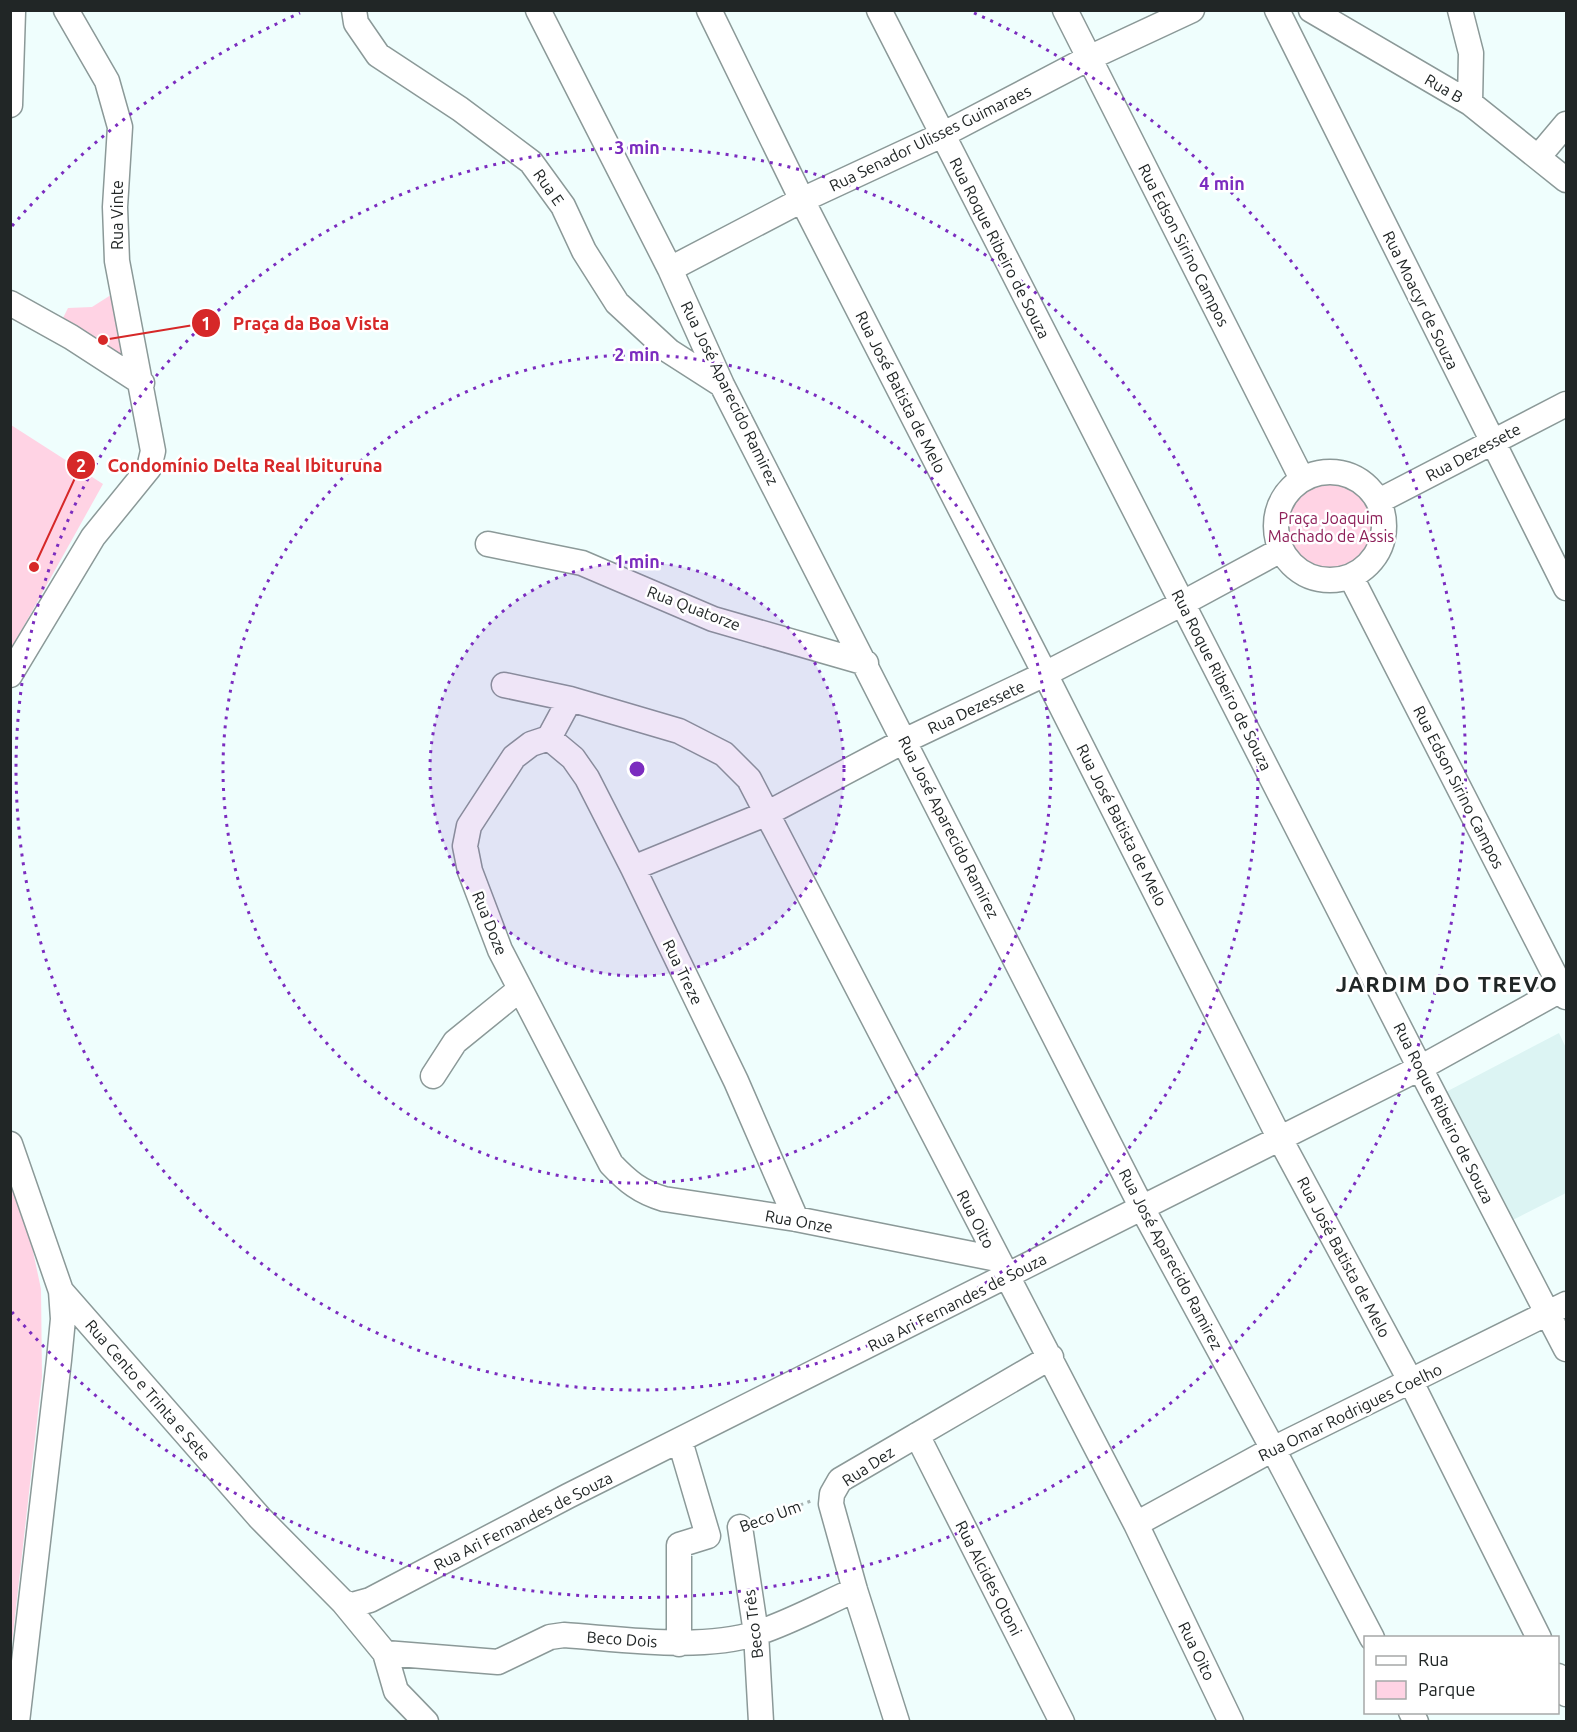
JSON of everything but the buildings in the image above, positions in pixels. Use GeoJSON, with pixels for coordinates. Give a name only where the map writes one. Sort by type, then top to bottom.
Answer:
{"type":"FeatureCollection","features":[{"type":"Feature","properties":{"kind":"street","name":"Rua Vinte"},"geometry":{"type":"LineString","coordinates":[[10,675],[93,537],[149,468],[153,451],[142,382],[117,261],[115,207],[120,128],[107,81],[66,10]]}},
{"type":"Feature","properties":{"kind":"street","name":"Rua E"},"geometry":{"type":"LineString","coordinates":[[354,10],[356,23],[378,55],[460,109],[531,162],[563,206],[584,251],[618,303],[669,351],[722,385]]}},
{"type":"Feature","properties":{"kind":"street","name":"Rua José Aparecido Ramirez"},"geometry":{"type":"LineString","coordinates":[[538,10],[670,269],[722,385],[866,663],[1142,1208],[1274,1449],[1371,1636]]}},
{"type":"Feature","properties":{"kind":"street","name":"Rua José Batista de Melo"},"geometry":{"type":"LineString","coordinates":[[709,10],[802,200],[1279,1137],[1412,1382],[1538,1636]]}},
{"type":"Feature","properties":{"kind":"street","name":"Rua Roque Ribeiro de Souza"},"geometry":{"type":"LineString","coordinates":[[879,10],[1420,1068],[1557,1308],[1566,1349]]}},
{"type":"Feature","properties":{"kind":"street","name":"Rua Edson Sirino Campos"},"geometry":{"type":"LineString","coordinates":[[1065,10],[1302,479]]}},
{"type":"Feature","properties":{"kind":"street","name":"Rua Senador Ulisses Guimaraes"},"geometry":{"type":"LineString","coordinates":[[670,269],[802,200],[942,135],[1089,58],[1192,10]]}},
{"type":"Feature","properties":{"kind":"street","name":"Rua Moacyr de Souza"},"geometry":{"type":"LineString","coordinates":[[1277,10],[1566,588]]}},
{"type":"Feature","properties":{"kind":"street","name":"Rua B"},"geometry":{"type":"LineString","coordinates":[[1311,10],[1470,103],[1539,156],[1566,180]]}},
{"type":"Feature","properties":{"kind":"street"},"geometry":{"type":"LineString","coordinates":[[1461,10],[1471,53],[1470,103]]}},
{"type":"Feature","properties":{"kind":"street"},"geometry":{"type":"LineString","coordinates":[[10,105],[13,12]]}},
{"type":"Feature","properties":{"kind":"street"},"geometry":{"type":"LineString","coordinates":[[1539,156],[1566,124]]}},
{"type":"Feature","properties":{"kind":"street"},"geometry":{"type":"LineString","coordinates":[[10,303],[71,337],[142,382]]}},
{"type":"Feature","properties":{"kind":"street","name":"Rua Dezessete"},"geometry":{"type":"LineString","coordinates":[[1379,501],[1566,404]]}},
{"type":"Feature","properties":{"kind":"street"},"geometry":{"type":"LineString","coordinates":[[1319,472],[1337,472],[1354,477],[1368,487],[1379,501],[1384,519],[1384,537],[1378,554],[1366,567],[1351,577],[1335,581],[1311,577],[1291,563],[1281,550],[1276,534],[1279,511],[1290,490],[1302,479],[1319,472]]}},
{"type":"Feature","properties":{"kind":"street","name":"Rua Quatorze"},"geometry":{"type":"LineString","coordinates":[[488,544],[582,563],[713,619],[866,663]]}},
{"type":"Feature","properties":{"kind":"street","name":"Rua Dezessete"},"geometry":{"type":"LineString","coordinates":[[633,868],[768,813],[904,741],[1045,674],[1184,603],[1281,550]]}},
{"type":"Feature","properties":{"kind":"street","name":"Rua Edson Sirino Campos"},"geometry":{"type":"LineString","coordinates":[[1351,577],[1565,991]]}},
{"type":"Feature","properties":{"kind":"street"},"geometry":{"type":"LineString","coordinates":[[504,685],[570,699],[679,732],[724,754],[749,779],[768,813]]}},
{"type":"Feature","properties":{"kind":"street"},"geometry":{"type":"LineString","coordinates":[[549,738],[570,699]]}},
{"type":"Feature","properties":{"kind":"street","name":"Rua Treze"},"geometry":{"type":"LineString","coordinates":[[549,738],[573,758],[586,778],[633,868],[736,1081],[796,1219]]}},
{"type":"Feature","properties":{"kind":"street","name":"Rua Doze"},"geometry":{"type":"LineString","coordinates":[[549,738],[531,744],[514,757],[469,826],[465,846],[470,872],[519,990],[611,1164]]}},
{"type":"Feature","properties":{"kind":"street","name":"Rua Oito"},"geometry":{"type":"LineString","coordinates":[[768,813],[1136,1524],[1231,1722]]}},
{"type":"Feature","properties":{"kind":"street"},"geometry":{"type":"LineString","coordinates":[[433,1076],[455,1042],[519,990]]}},
{"type":"Feature","properties":{"kind":"street","name":"Rua Ari Fernandes de Souza"},"geometry":{"type":"LineString","coordinates":[[343,1602],[352,1605],[370,1600],[680,1441],[1002,1268],[1142,1208],[1420,1068],[1565,991]]}},
{"type":"Feature","properties":{"kind":"street","name":"Rua Cento e Trinta e Sete"},"geometry":{"type":"LineString","coordinates":[[10,1144],[61,1291],[260,1518],[343,1602]]}},
{"type":"Feature","properties":{"kind":"street","name":"Rua Onze"},"geometry":{"type":"LineString","coordinates":[[611,1164],[629,1183],[646,1193],[796,1219],[1002,1268]]}},
{"type":"Feature","properties":{"kind":"street"},"geometry":{"type":"LineString","coordinates":[[17,1722],[60,1350],[61,1291]]}},
{"type":"Feature","properties":{"kind":"street","name":"Rua Omar Rodrigues Coelho"},"geometry":{"type":"LineString","coordinates":[[1136,1524],[1274,1449],[1557,1308]]}},
{"type":"Feature","properties":{"kind":"street","name":"Rua Dez"},"geometry":{"type":"LineString","coordinates":[[897,1722],[855,1590],[831,1504],[832,1494],[840,1480],[1051,1358]]}},
{"type":"Feature","properties":{"kind":"street","name":"Rua Alcides Otoni"},"geometry":{"type":"LineString","coordinates":[[917,1435],[1062,1722]]}},
{"type":"Feature","properties":{"kind":"street"},"geometry":{"type":"LineString","coordinates":[[679,1644],[679,1545],[708,1536],[680,1441]]}},
{"type":"Feature","properties":{"kind":"street","name":"Beco Três"},"geometry":{"type":"LineString","coordinates":[[740,1527],[756,1633],[761,1722]]}},
{"type":"Feature","properties":{"kind":"street","name":"Beco Dois"},"geometry":{"type":"LineString","coordinates":[[385,1653],[498,1662],[550,1637],[564,1635],[679,1644],[756,1633],[855,1590]]}},
{"type":"Feature","properties":{"kind":"street"},"geometry":{"type":"LineString","coordinates":[[343,1602],[385,1653],[396,1690],[426,1722]]}},
{"type":"Feature","properties":{"kind":"street"},"geometry":{"type":"LineString","coordinates":[[1559,1680],[1566,1694]]}},
{"type":"Feature","properties":{"kind":"path","name":"Beco Um"},"geometry":{"type":"LineString","coordinates":[[740,1527],[832,1494]]}},
{"type":"Feature","properties":{"kind":"shaded area"},"geometry":{"type":"Polygon","coordinates":[[[1559,1033],[1566,1048],[1566,1193],[1509,1222],[1442,1094],[1559,1033]]]}},
{"type":"Feature","properties":{"kind":"green space"},"geometry":{"type":"Polygon","coordinates":[[[114,293],[123,359],[60,324],[68,308],[92,307],[114,293]]]}},
{"type":"Feature","properties":{"kind":"green space"},"geometry":{"type":"Polygon","coordinates":[[[11,425],[103,484],[11,649],[11,425]]]}},
{"type":"Feature","properties":{"kind":"green space","name":"Praça Joaquim Machado de Assis"},"geometry":{"type":"Polygon","coordinates":[[[1331,476],[1350,480],[1367,491],[1378,508],[1382,527],[1378,546],[1367,563],[1350,574],[1331,578],[1312,574],[1295,563],[1284,546],[1280,527],[1284,508],[1295,491],[1312,480],[1331,476]]]}},
{"type":"Feature","properties":{"kind":"green space"},"geometry":{"type":"Polygon","coordinates":[[[11,1148],[41,1289],[42,1377],[11,1652],[11,1148]]]}},
{"type":"Feature","properties":{"kind":"place","name":"Praça da Boa Vista"},"geometry":{"type":"Point","coordinates":[103,340]}},
{"type":"Feature","properties":{"kind":"place","name":"Condomínio Delta Real Ibituruna"},"geometry":{"type":"Point","coordinates":[34,567]}},
{"type":"Feature","properties":{"kind":"district","name":"JARDIM DO TREVO"},"geometry":{"type":"Point","coordinates":[1447,984]}}]}
